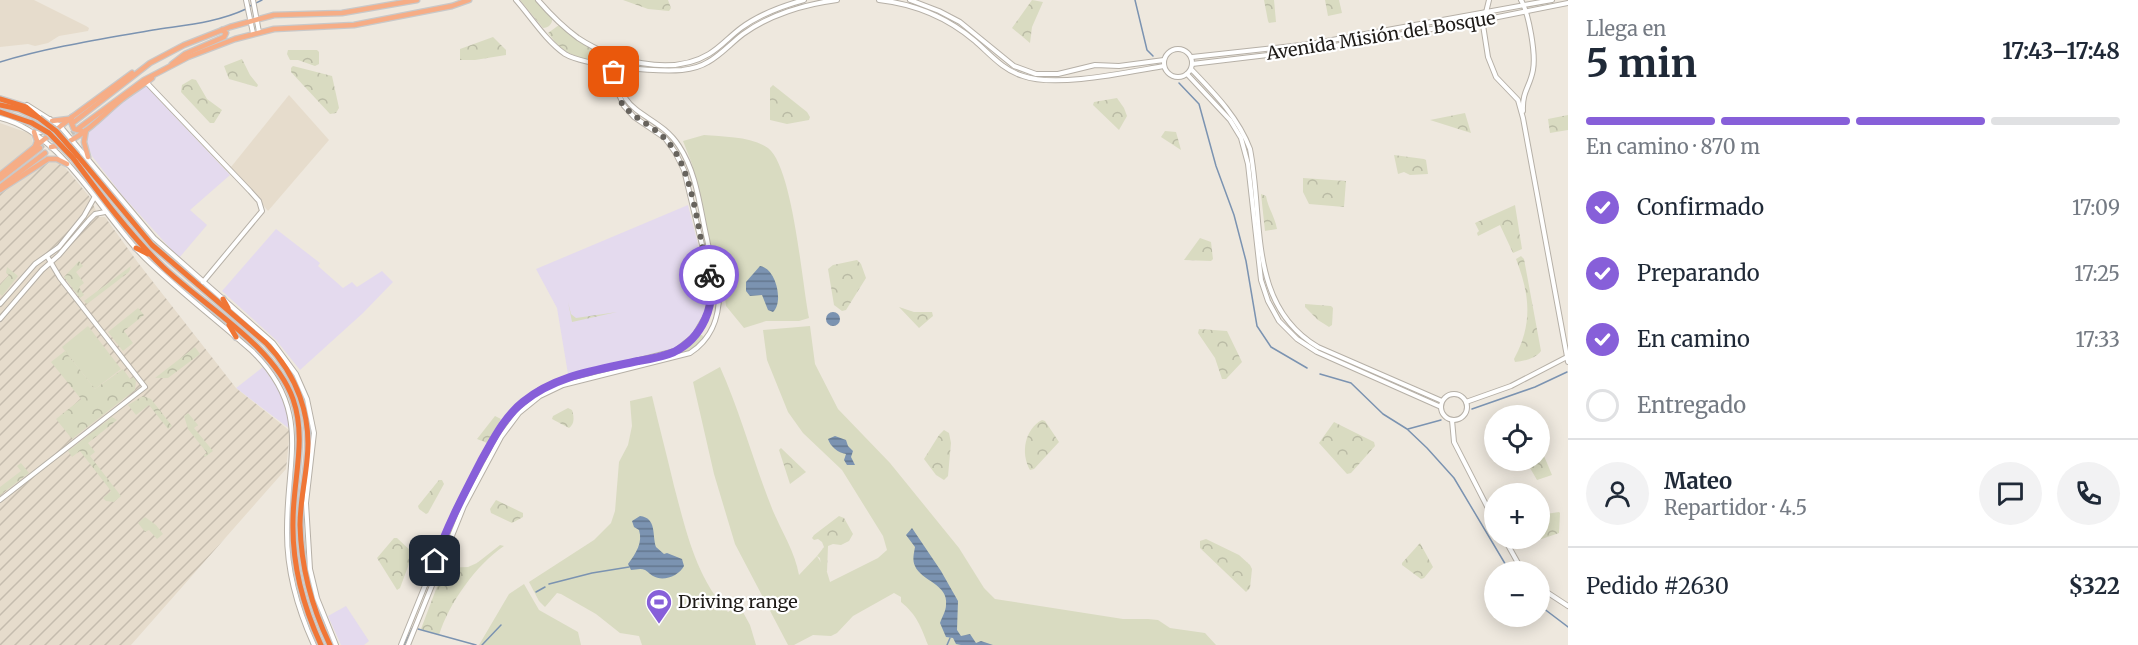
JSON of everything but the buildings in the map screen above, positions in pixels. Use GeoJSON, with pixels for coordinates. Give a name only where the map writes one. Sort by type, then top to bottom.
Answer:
{"type":"FeatureCollection","features":[{"type":"Feature","properties":{"kind":"highway"},"geometry":{"type":"LineString","coordinates":[[0,99],[26,107],[56,131],[152,245],[266,343],[295,383],[302,401],[309,436],[300,513],[302,551],[313,602],[330,645]]}},
{"type":"Feature","properties":{"kind":"highway"},"geometry":{"type":"LineString","coordinates":[[0,105],[39,118]]}},
{"type":"Feature","properties":{"kind":"highway"},"geometry":{"type":"LineString","coordinates":[[0,112],[32,123],[77,154],[118,218],[153,257],[258,347],[277,368],[290,390],[297,411],[300,446],[293,520],[296,580],[321,645]]}},
{"type":"Feature","properties":{"kind":"highway"},"geometry":{"type":"LineString","coordinates":[[136,248],[153,257]]}},
{"type":"Feature","properties":{"kind":"highway"},"geometry":{"type":"LineString","coordinates":[[223,299],[230,312]]}},
{"type":"Feature","properties":{"kind":"highway"},"geometry":{"type":"LineString","coordinates":[[226,321],[236,337]]}},
{"type":"Feature","properties":{"kind":"main road"},"geometry":{"type":"LineString","coordinates":[[246,0],[248,18],[256,32]]}},
{"type":"Feature","properties":{"kind":"main road"},"geometry":{"type":"LineString","coordinates":[[253,0],[256,32]]}},
{"type":"Feature","properties":{"kind":"main road"},"geometry":{"type":"LineString","coordinates":[[0,177],[60,126],[123,79],[172,51],[248,18],[342,13],[417,0]]}},
{"type":"Feature","properties":{"kind":"main road"},"geometry":{"type":"LineString","coordinates":[[51,147],[60,146],[73,139],[134,86],[154,74],[222,43],[256,32],[291,27],[354,25],[452,6],[469,0]]}},
{"type":"Feature","properties":{"kind":"main road"},"geometry":{"type":"LineString","coordinates":[[516,0],[562,51],[576,59],[668,71],[700,66],[717,57],[753,27],[795,9],[837,0]]}},
{"type":"Feature","properties":{"kind":"main road"},"geometry":{"type":"LineString","coordinates":[[538,0],[579,38],[614,55],[626,59],[674,64],[695,61],[710,54],[741,28],[759,17],[804,0]]}},
{"type":"Feature","properties":{"kind":"main road"},"geometry":{"type":"LineString","coordinates":[[795,9],[804,0]]}},
{"type":"Feature","properties":{"kind":"main road"},"geometry":{"type":"LineString","coordinates":[[879,0],[918,9],[949,23],[976,42],[1005,68],[1022,76],[1047,81],[1164,66]]}},
{"type":"Feature","properties":{"kind":"main road","name":"Avenida Misión del Bosque"},"geometry":{"type":"LineString","coordinates":[[910,0],[960,22],[1009,62],[1027,72],[1049,75],[1085,66],[1128,65],[1164,60],[1169,51],[1177,48],[1188,51],[1192,57],[1304,45],[1552,0]]}},
{"type":"Feature","properties":{"kind":"main road"},"geometry":{"type":"LineString","coordinates":[[1466,402],[1511,386],[1568,359],[1523,118],[1514,93],[1501,83],[1490,65],[1483,20],[1489,0]]}},
{"type":"Feature","properties":{"kind":"main road"},"geometry":{"type":"LineString","coordinates":[[1521,0],[1526,12],[1534,68],[1524,93],[1523,118]]}},
{"type":"Feature","properties":{"kind":"main road","name":"Avenida Misión del Bosque"},"geometry":{"type":"LineString","coordinates":[[1192,66],[1305,51],[1568,3]]}},
{"type":"Feature","properties":{"kind":"main road"},"geometry":{"type":"LineString","coordinates":[[290,14],[287,22],[291,27]]}},
{"type":"Feature","properties":{"kind":"main road"},"geometry":{"type":"LineString","coordinates":[[171,66],[185,54],[224,38],[226,33],[222,30]]}},
{"type":"Feature","properties":{"kind":"main road"},"geometry":{"type":"LineString","coordinates":[[401,645],[451,519],[506,420],[525,400],[553,382],[579,374],[683,356],[699,347],[715,322],[719,289],[686,159],[669,134],[635,110],[629,103],[623,93],[614,55]]}},
{"type":"Feature","properties":{"kind":"main road"},"geometry":{"type":"LineString","coordinates":[[1164,60],[1164,66],[1169,74],[1183,76],[1192,66],[1192,57]]}},
{"type":"Feature","properties":{"kind":"main road"},"geometry":{"type":"LineString","coordinates":[[614,72],[620,61],[626,59]]}},
{"type":"Feature","properties":{"kind":"main road"},"geometry":{"type":"LineString","coordinates":[[408,645],[464,506],[501,437],[515,417],[540,396],[562,385],[669,354],[689,342],[704,322],[708,312],[712,285],[688,186],[678,158],[662,136],[626,109],[616,91],[614,72],[608,64]]}},
{"type":"Feature","properties":{"kind":"main road"},"geometry":{"type":"LineString","coordinates":[[1113,74],[1128,65]]}},
{"type":"Feature","properties":{"kind":"main road"},"geometry":{"type":"LineString","coordinates":[[1192,66],[1244,132],[1252,156],[1260,272],[1264,291],[1274,313],[1292,335],[1317,352],[1441,407]]}},
{"type":"Feature","properties":{"kind":"main road"},"geometry":{"type":"LineString","coordinates":[[619,75],[626,67]]}},
{"type":"Feature","properties":{"kind":"main road"},"geometry":{"type":"LineString","coordinates":[[72,119],[74,129],[83,129],[154,74]]}},
{"type":"Feature","properties":{"kind":"main road"},"geometry":{"type":"LineString","coordinates":[[1187,74],[1230,120],[1241,138],[1248,164],[1264,268],[1272,298],[1286,320],[1300,336],[1318,347],[1442,401]]}},
{"type":"Feature","properties":{"kind":"main road"},"geometry":{"type":"LineString","coordinates":[[146,82],[250,190],[259,201],[262,211],[203,282]]}},
{"type":"Feature","properties":{"kind":"main road"},"geometry":{"type":"LineString","coordinates":[[0,99],[22,104],[60,126],[73,139],[77,154]]}},
{"type":"Feature","properties":{"kind":"main road"},"geometry":{"type":"LineString","coordinates":[[0,118],[18,123],[44,140],[136,248],[266,364],[283,390],[290,412],[293,445],[287,535],[299,606],[314,645]]}},
{"type":"Feature","properties":{"kind":"main road"},"geometry":{"type":"LineString","coordinates":[[51,120],[72,119]]}},
{"type":"Feature","properties":{"kind":"main road"},"geometry":{"type":"LineString","coordinates":[[35,133],[40,134],[48,130],[51,120]]}},
{"type":"Feature","properties":{"kind":"main road"},"geometry":{"type":"LineString","coordinates":[[83,129],[88,157],[154,238],[275,345],[296,374],[307,399],[314,433],[306,502],[308,556],[317,598],[336,645]]}},
{"type":"Feature","properties":{"kind":"main road"},"geometry":{"type":"LineString","coordinates":[[35,133],[37,147]]}},
{"type":"Feature","properties":{"kind":"main road"},"geometry":{"type":"LineString","coordinates":[[65,162],[66,154],[71,148],[77,154],[88,157]]}},
{"type":"Feature","properties":{"kind":"main road"},"geometry":{"type":"LineString","coordinates":[[0,189],[45,153]]}},
{"type":"Feature","properties":{"kind":"main road"},"geometry":{"type":"LineString","coordinates":[[0,189],[48,159],[65,162]]}},
{"type":"Feature","properties":{"kind":"main road"},"geometry":{"type":"LineString","coordinates":[[0,319],[51,261],[59,255],[87,218],[94,198]]}},
{"type":"Feature","properties":{"kind":"main road"},"geometry":{"type":"LineString","coordinates":[[0,304],[35,264],[59,248],[87,218],[105,212]]}},
{"type":"Feature","properties":{"kind":"main road"},"geometry":{"type":"LineString","coordinates":[[0,500],[145,387],[60,278],[47,256]]}},
{"type":"Feature","properties":{"kind":"main road"},"geometry":{"type":"LineString","coordinates":[[9,294],[16,299]]}},
{"type":"Feature","properties":{"kind":"main road"},"geometry":{"type":"LineString","coordinates":[[1454,394],[1462,396],[1467,410],[1463,416],[1452,420],[1443,414],[1441,407],[1442,401],[1454,394]]}},
{"type":"Feature","properties":{"kind":"main road"},"geometry":{"type":"LineString","coordinates":[[1452,420],[1454,442],[1484,500]]}},
{"type":"Feature","properties":{"kind":"main road"},"geometry":{"type":"LineString","coordinates":[[1550,594],[1568,606]]}},
{"type":"Feature","properties":{"kind":"shaded area"},"geometry":{"type":"Polygon","coordinates":[[[0,0],[34,0],[89,28],[88,31],[59,36],[48,43],[35,46],[28,44],[0,47],[0,0]]]}},
{"type":"Feature","properties":{"kind":"shaded area"},"geometry":{"type":"Polygon","coordinates":[[[146,86],[230,175],[190,210],[207,225],[179,258],[122,195],[92,156],[87,143],[93,125],[146,86]]]}},
{"type":"Feature","properties":{"kind":"shaded area"},"geometry":{"type":"Polygon","coordinates":[[[289,95],[329,140],[268,211],[231,167],[289,95]]]}},
{"type":"Feature","properties":{"kind":"shaded area"},"geometry":{"type":"Polygon","coordinates":[[[0,123],[31,134],[33,143],[0,172],[0,123]]]}},
{"type":"Feature","properties":{"kind":"shaded area"},"geometry":{"type":"Polygon","coordinates":[[[49,160],[58,161],[63,165],[89,196],[99,217],[105,217],[236,388],[290,431],[286,469],[131,645],[0,645],[0,192],[49,160]]]}},
{"type":"Feature","properties":{"kind":"shaded area"},"geometry":{"type":"Polygon","coordinates":[[[688,205],[709,287],[705,311],[699,325],[687,339],[676,347],[659,354],[568,374],[557,308],[536,269],[688,205]]]}},
{"type":"Feature","properties":{"kind":"shaded area"},"geometry":{"type":"Polygon","coordinates":[[[276,229],[320,263],[318,266],[343,288],[352,282],[357,287],[382,271],[393,282],[363,313],[300,370],[276,340],[222,291],[276,229]]]}},
{"type":"Feature","properties":{"kind":"shaded area"},"geometry":{"type":"Polygon","coordinates":[[[263,367],[283,396],[290,429],[236,388],[263,367]]]}},
{"type":"Feature","properties":{"kind":"shaded area"},"geometry":{"type":"Polygon","coordinates":[[[346,606],[369,641],[364,645],[341,645],[328,616],[346,606]]]}},
{"type":"Feature","properties":{"kind":"green space"},"geometry":{"type":"Polygon","coordinates":[[[520,0],[536,0],[552,18],[550,25],[543,28],[520,0]]]}},
{"type":"Feature","properties":{"kind":"green space"},"geometry":{"type":"Polygon","coordinates":[[[623,0],[668,0],[671,8],[669,11],[648,9],[623,0]]]}},
{"type":"Feature","properties":{"kind":"green space"},"geometry":{"type":"Polygon","coordinates":[[[1032,0],[1043,2],[1032,27],[1030,43],[1012,28],[1032,0]]]}},
{"type":"Feature","properties":{"kind":"green space"},"geometry":{"type":"Polygon","coordinates":[[[1264,0],[1274,0],[1276,22],[1269,23],[1264,0]]]}},
{"type":"Feature","properties":{"kind":"green space"},"geometry":{"type":"Polygon","coordinates":[[[1325,0],[1339,0],[1342,13],[1328,16],[1325,0]]]}},
{"type":"Feature","properties":{"kind":"green space"},"geometry":{"type":"Polygon","coordinates":[[[559,25],[616,61],[604,63],[565,51],[548,33],[559,25]]]}},
{"type":"Feature","properties":{"kind":"green space"},"geometry":{"type":"Polygon","coordinates":[[[493,37],[506,50],[506,55],[460,60],[460,49],[493,37]]]}},
{"type":"Feature","properties":{"kind":"green space"},"geometry":{"type":"Polygon","coordinates":[[[288,50],[317,50],[319,64],[315,66],[298,60],[290,60],[288,50]]]}},
{"type":"Feature","properties":{"kind":"green space"},"geometry":{"type":"Polygon","coordinates":[[[242,59],[258,85],[257,87],[229,79],[224,66],[242,59]]]}},
{"type":"Feature","properties":{"kind":"green space"},"geometry":{"type":"Polygon","coordinates":[[[293,66],[332,76],[339,108],[336,113],[330,114],[291,72],[293,66]]]}},
{"type":"Feature","properties":{"kind":"green space"},"geometry":{"type":"Polygon","coordinates":[[[192,79],[196,80],[207,99],[222,110],[214,123],[210,123],[181,92],[182,85],[192,79]]]}},
{"type":"Feature","properties":{"kind":"green space"},"geometry":{"type":"Polygon","coordinates":[[[773,85],[807,112],[809,120],[787,124],[770,120],[770,88],[773,85]]]}},
{"type":"Feature","properties":{"kind":"green space"},"geometry":{"type":"Polygon","coordinates":[[[1117,98],[1127,116],[1119,130],[1093,105],[1094,102],[1117,98]]]}},
{"type":"Feature","properties":{"kind":"green space"},"geometry":{"type":"Polygon","coordinates":[[[1465,113],[1471,133],[1430,120],[1465,113]]]}},
{"type":"Feature","properties":{"kind":"green space"},"geometry":{"type":"Polygon","coordinates":[[[1568,115],[1568,130],[1550,133],[1548,119],[1568,115]]]}},
{"type":"Feature","properties":{"kind":"green space"},"geometry":{"type":"Polygon","coordinates":[[[1165,131],[1176,132],[1181,150],[1161,137],[1165,131]]]}},
{"type":"Feature","properties":{"kind":"green space"},"geometry":{"type":"Polygon","coordinates":[[[704,135],[754,141],[768,148],[777,159],[790,201],[809,318],[799,321],[766,321],[744,328],[726,306],[724,287],[706,228],[692,164],[683,141],[704,135]]]}},
{"type":"Feature","properties":{"kind":"green space"},"geometry":{"type":"Polygon","coordinates":[[[1394,155],[1426,160],[1428,174],[1410,175],[1404,172],[1398,174],[1394,155]]]}},
{"type":"Feature","properties":{"kind":"green space"},"geometry":{"type":"Polygon","coordinates":[[[1303,178],[1346,181],[1344,207],[1309,204],[1303,192],[1303,178]]]}},
{"type":"Feature","properties":{"kind":"green space"},"geometry":{"type":"Polygon","coordinates":[[[1261,194],[1266,196],[1277,229],[1265,231],[1261,194]]]}},
{"type":"Feature","properties":{"kind":"green space"},"geometry":{"type":"Polygon","coordinates":[[[1515,205],[1522,249],[1513,253],[1500,225],[1478,236],[1479,231],[1475,223],[1515,205]]]}},
{"type":"Feature","properties":{"kind":"green space"},"geometry":{"type":"Polygon","coordinates":[[[1200,238],[1211,242],[1213,259],[1211,261],[1184,260],[1200,238]]]}},
{"type":"Feature","properties":{"kind":"green space"},"geometry":{"type":"Polygon","coordinates":[[[1521,256],[1524,259],[1541,351],[1533,358],[1515,362],[1514,359],[1527,321],[1527,297],[1516,259],[1521,256]]]}},
{"type":"Feature","properties":{"kind":"green space"},"geometry":{"type":"Polygon","coordinates":[[[857,260],[866,278],[846,310],[842,311],[834,305],[828,269],[833,265],[857,260]]]}},
{"type":"Feature","properties":{"kind":"green space"},"geometry":{"type":"Polygon","coordinates":[[[79,261],[83,266],[76,272],[84,283],[79,287],[84,295],[80,298],[64,277],[79,261]]]}},
{"type":"Feature","properties":{"kind":"green space"},"geometry":{"type":"Polygon","coordinates":[[[131,266],[129,272],[87,304],[84,301],[131,266]]]}},
{"type":"Feature","properties":{"kind":"green space"},"geometry":{"type":"Polygon","coordinates":[[[7,267],[18,276],[2,296],[0,285],[9,275],[6,273],[7,267]]]}},
{"type":"Feature","properties":{"kind":"green space"},"geometry":{"type":"Polygon","coordinates":[[[568,302],[571,314],[576,318],[617,312],[572,322],[568,302]]]}},
{"type":"Feature","properties":{"kind":"green space"},"geometry":{"type":"Polygon","coordinates":[[[1305,304],[1331,306],[1333,308],[1332,325],[1329,327],[1318,320],[1305,307],[1305,304]]]}},
{"type":"Feature","properties":{"kind":"green space"},"geometry":{"type":"Polygon","coordinates":[[[899,307],[914,312],[932,312],[933,316],[919,328],[899,307]]]}},
{"type":"Feature","properties":{"kind":"green space"},"geometry":{"type":"Polygon","coordinates":[[[138,308],[144,315],[124,331],[133,343],[123,351],[108,332],[138,308]]]}},
{"type":"Feature","properties":{"kind":"green space"},"geometry":{"type":"Polygon","coordinates":[[[88,326],[121,369],[95,389],[62,347],[88,326]]]}},
{"type":"Feature","properties":{"kind":"green space"},"geometry":{"type":"Polygon","coordinates":[[[810,326],[815,364],[838,409],[890,463],[959,548],[984,588],[995,599],[1123,619],[1158,620],[1170,628],[1205,633],[1216,645],[928,645],[915,617],[901,602],[901,597],[894,593],[853,616],[837,633],[831,636],[813,635],[794,645],[788,645],[735,544],[714,474],[693,382],[720,367],[773,511],[795,558],[799,575],[817,556],[830,582],[878,558],[887,550],[883,536],[842,470],[803,433],[788,412],[767,360],[763,330],[810,326]]]}},
{"type":"Feature","properties":{"kind":"green space"},"geometry":{"type":"Polygon","coordinates":[[[1199,329],[1227,331],[1242,362],[1226,379],[1222,379],[1215,358],[1198,333],[1199,329]]]}},
{"type":"Feature","properties":{"kind":"green space"},"geometry":{"type":"Polygon","coordinates":[[[698,335],[704,338],[694,348],[672,357],[698,335]]]}},
{"type":"Feature","properties":{"kind":"green space"},"geometry":{"type":"Polygon","coordinates":[[[195,347],[200,354],[168,378],[155,378],[195,347]]]}},
{"type":"Feature","properties":{"kind":"green space"},"geometry":{"type":"Polygon","coordinates":[[[65,351],[95,389],[123,369],[130,379],[134,377],[136,381],[135,390],[72,439],[56,419],[81,399],[51,362],[65,351]]]}},
{"type":"Feature","properties":{"kind":"green space"},"geometry":{"type":"Polygon","coordinates":[[[143,396],[151,399],[172,426],[168,429],[149,405],[136,415],[128,405],[143,396]]]}},
{"type":"Feature","properties":{"kind":"green space"},"geometry":{"type":"Polygon","coordinates":[[[652,396],[683,520],[700,569],[728,612],[739,605],[750,625],[756,645],[642,645],[639,636],[620,633],[596,614],[561,594],[557,593],[545,607],[539,601],[529,582],[594,540],[611,523],[615,511],[619,462],[628,445],[632,426],[630,401],[652,396]]]}},
{"type":"Feature","properties":{"kind":"green space"},"geometry":{"type":"Polygon","coordinates":[[[568,408],[572,410],[574,417],[569,428],[552,419],[553,416],[568,408]]]}},
{"type":"Feature","properties":{"kind":"green space"},"geometry":{"type":"Polygon","coordinates":[[[188,413],[198,425],[194,428],[213,451],[205,457],[207,453],[188,429],[184,416],[188,413]]]}},
{"type":"Feature","properties":{"kind":"green space"},"geometry":{"type":"Polygon","coordinates":[[[495,416],[501,419],[487,443],[477,439],[495,416]]]}},
{"type":"Feature","properties":{"kind":"green space"},"geometry":{"type":"Polygon","coordinates":[[[112,417],[117,420],[88,443],[95,452],[90,456],[121,496],[114,502],[103,498],[111,491],[80,451],[72,457],[68,451],[112,417]]]}},
{"type":"Feature","properties":{"kind":"green space"},"geometry":{"type":"Polygon","coordinates":[[[1042,420],[1059,442],[1034,469],[1030,470],[1025,456],[1026,442],[1032,429],[1042,420]]]}},
{"type":"Feature","properties":{"kind":"green space"},"geometry":{"type":"Polygon","coordinates":[[[1334,422],[1374,442],[1375,446],[1351,473],[1347,474],[1319,443],[1334,422]]]}},
{"type":"Feature","properties":{"kind":"green space"},"geometry":{"type":"Polygon","coordinates":[[[944,430],[949,433],[951,443],[948,476],[944,480],[936,475],[924,459],[944,430]]]}},
{"type":"Feature","properties":{"kind":"green space"},"geometry":{"type":"Polygon","coordinates":[[[781,448],[806,472],[790,484],[779,450],[781,448]]]}},
{"type":"Feature","properties":{"kind":"green space"},"geometry":{"type":"Polygon","coordinates":[[[21,463],[29,473],[0,495],[0,487],[21,471],[17,466],[21,463]]]}},
{"type":"Feature","properties":{"kind":"green space"},"geometry":{"type":"Polygon","coordinates":[[[1550,470],[1552,475],[1537,480],[1532,471],[1550,470]]]}},
{"type":"Feature","properties":{"kind":"green space"},"geometry":{"type":"Polygon","coordinates":[[[439,480],[442,480],[444,484],[426,514],[418,506],[439,480]]]}},
{"type":"Feature","properties":{"kind":"green space"},"geometry":{"type":"Polygon","coordinates":[[[496,500],[523,513],[523,517],[512,523],[491,513],[490,509],[496,500]]]}},
{"type":"Feature","properties":{"kind":"green space"},"geometry":{"type":"Polygon","coordinates":[[[1550,513],[1560,513],[1559,533],[1550,536],[1550,513]]]}},
{"type":"Feature","properties":{"kind":"green space"},"geometry":{"type":"Polygon","coordinates":[[[839,516],[844,518],[853,534],[849,541],[841,545],[828,546],[827,572],[821,566],[820,558],[817,556],[824,547],[822,542],[812,538],[839,516]]]}},
{"type":"Feature","properties":{"kind":"green space"},"geometry":{"type":"Polygon","coordinates":[[[145,517],[163,534],[157,539],[149,530],[145,532],[138,523],[145,517]]]}},
{"type":"Feature","properties":{"kind":"green space"},"geometry":{"type":"Polygon","coordinates":[[[394,538],[397,538],[413,553],[400,588],[397,590],[377,558],[394,538]]]}},
{"type":"Feature","properties":{"kind":"green space"},"geometry":{"type":"Polygon","coordinates":[[[1206,539],[1239,555],[1250,565],[1252,569],[1250,588],[1246,592],[1200,548],[1200,541],[1206,539]]]}},
{"type":"Feature","properties":{"kind":"green space"},"geometry":{"type":"Polygon","coordinates":[[[1420,543],[1433,567],[1421,579],[1402,565],[1420,543]]]}},
{"type":"Feature","properties":{"kind":"green space"},"geometry":{"type":"Polygon","coordinates":[[[500,545],[504,546],[483,563],[465,586],[449,610],[439,635],[421,629],[444,568],[468,567],[477,563],[500,545]]]}},
{"type":"Feature","properties":{"kind":"green space"},"geometry":{"type":"Polygon","coordinates":[[[524,584],[539,610],[578,632],[581,645],[479,645],[509,594],[524,584]]]}},
{"type":"Feature","properties":{"kind":"water"},"geometry":{"type":"Polygon","coordinates":[[[760,266],[766,268],[777,286],[778,301],[773,312],[768,310],[762,295],[750,296],[746,291],[746,282],[760,266]]]}},
{"type":"Feature","properties":{"kind":"water"},"geometry":{"type":"Polygon","coordinates":[[[833,312],[838,314],[840,319],[838,324],[833,326],[828,324],[826,319],[828,314],[833,312]]]}},
{"type":"Feature","properties":{"kind":"water"},"geometry":{"type":"Polygon","coordinates":[[[835,436],[846,440],[853,451],[851,457],[855,465],[847,465],[844,460],[846,454],[837,451],[831,444],[828,439],[835,436]]]}},
{"type":"Feature","properties":{"kind":"water"},"geometry":{"type":"Polygon","coordinates":[[[640,516],[649,520],[653,528],[656,547],[664,554],[682,559],[684,566],[675,575],[657,578],[643,569],[631,570],[628,564],[636,552],[640,539],[639,530],[634,527],[632,521],[640,516]]]}},
{"type":"Feature","properties":{"kind":"water"},"geometry":{"type":"Polygon","coordinates":[[[912,528],[958,601],[957,630],[961,636],[970,634],[976,643],[981,641],[993,645],[961,645],[956,644],[953,638],[946,637],[940,623],[945,610],[946,598],[939,587],[915,566],[913,559],[915,547],[906,535],[912,528]]]}},
{"type":"Feature","properties":{"kind":"waterway"},"geometry":{"type":"LineString","coordinates":[[250,6],[262,0]]}},
{"type":"Feature","properties":{"kind":"waterway"},"geometry":{"type":"LineString","coordinates":[[1135,0],[1147,50],[1153,56]]}},
{"type":"Feature","properties":{"kind":"waterway"},"geometry":{"type":"LineString","coordinates":[[0,62],[76,44],[212,20],[246,9]]}},
{"type":"Feature","properties":{"kind":"waterway"},"geometry":{"type":"LineString","coordinates":[[1179,83],[1199,104],[1216,166],[1234,215],[1246,261],[1257,326],[1271,347],[1307,368]]}},
{"type":"Feature","properties":{"kind":"waterway"},"geometry":{"type":"LineString","coordinates":[[1472,409],[1535,387],[1567,372]]}},
{"type":"Feature","properties":{"kind":"waterway"},"geometry":{"type":"LineString","coordinates":[[1320,374],[1351,383],[1383,414],[1407,429],[1427,448],[1454,478],[1503,561]]}},
{"type":"Feature","properties":{"kind":"waterway"},"geometry":{"type":"LineString","coordinates":[[1408,429],[1441,420]]}},
{"type":"Feature","properties":{"kind":"waterway"},"geometry":{"type":"LineString","coordinates":[[549,584],[592,573],[629,567]]}},
{"type":"Feature","properties":{"kind":"waterway"},"geometry":{"type":"LineString","coordinates":[[536,592],[545,587]]}},
{"type":"Feature","properties":{"kind":"waterway"},"geometry":{"type":"LineString","coordinates":[[1550,613],[1568,627]]}},
{"type":"Feature","properties":{"kind":"waterway"},"geometry":{"type":"LineString","coordinates":[[482,645],[501,625]]}},
{"type":"Feature","properties":{"kind":"waterway"},"geometry":{"type":"LineString","coordinates":[[404,645],[413,627]]}},
{"type":"Feature","properties":{"kind":"waterway"},"geometry":{"type":"LineString","coordinates":[[418,629],[476,645]]}},
{"type":"Feature","properties":{"kind":"waterway"},"geometry":{"type":"LineString","coordinates":[[947,645],[950,638]]}},
{"type":"Feature","properties":{"kind":"tunnel"},"geometry":{"type":"LineString","coordinates":[[61,141],[79,128]]}},
{"type":"Feature","properties":{"kind":"tunnel"},"geometry":{"type":"LineString","coordinates":[[40,148],[55,136]]}},
{"type":"Feature","properties":{"kind":"way so far"},"geometry":{"type":"LineString","coordinates":[[614,72],[616,91],[621,103],[634,117],[669,142],[684,170],[709,275]]}},
{"type":"Feature","properties":{"kind":"place","name":"Driving range"},"geometry":{"type":"Point","coordinates":[659,625]}},
{"type":"Feature","properties":{"kind":"route"},"geometry":{"type":"LineString","coordinates":[[435,561],[461,499],[501,426],[518,405],[553,382],[579,374],[663,356],[689,342],[704,322],[710,306],[712,285],[709,275]]}}]}
